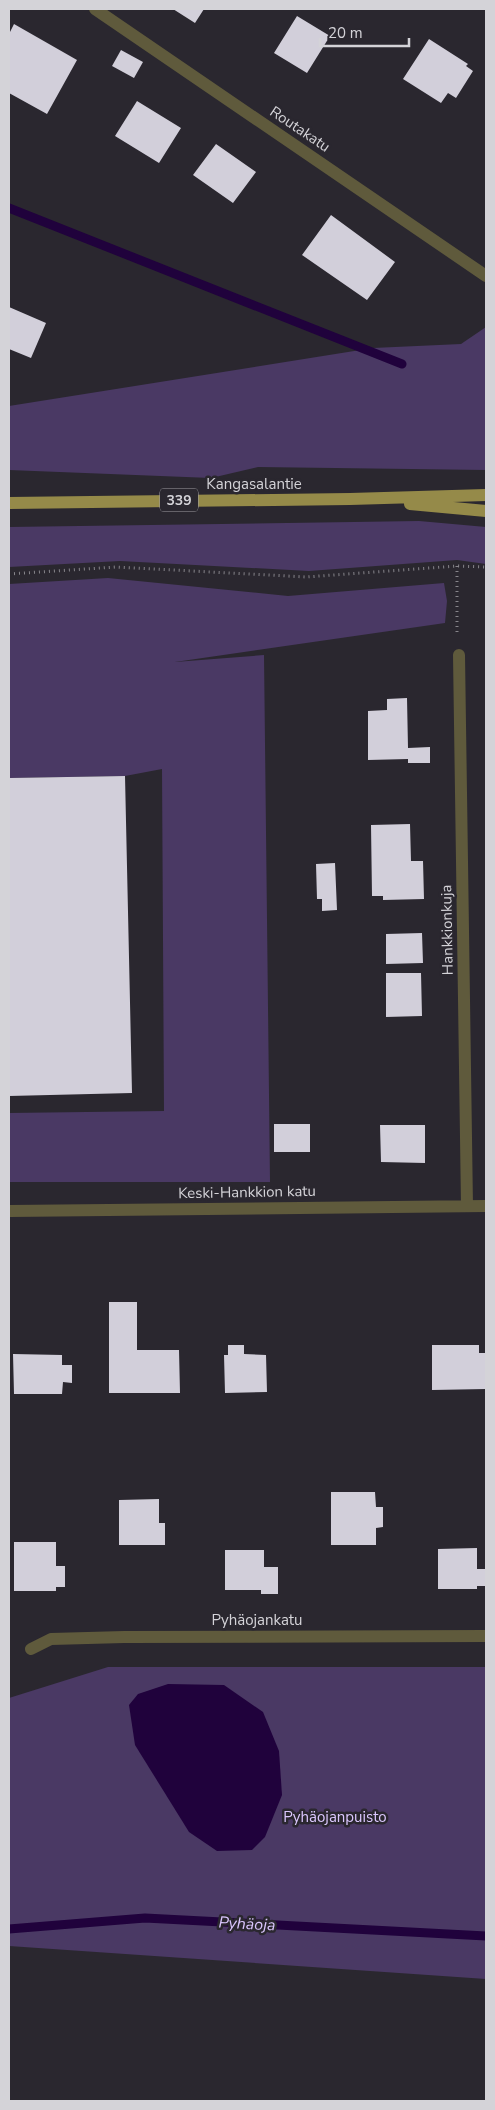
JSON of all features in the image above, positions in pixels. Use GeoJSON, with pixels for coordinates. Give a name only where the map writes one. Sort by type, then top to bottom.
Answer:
{"type":"FeatureCollection","features":[{"type":"Feature","properties":{"kind":"main road","name":"Kangasalantie"},"geometry":{"type":"LineString","coordinates":[[9,502],[350,499],[486,495]]}},
{"type":"Feature","properties":{"kind":"main road","name":"Kangasalantie"},"geometry":{"type":"LineString","coordinates":[[350,499],[486,511]]}},
{"type":"Feature","properties":{"kind":"street","name":"Routakatu"},"geometry":{"type":"LineString","coordinates":[[95,9],[486,276]]}},
{"type":"Feature","properties":{"kind":"street","name":"Hankkionkuja"},"geometry":{"type":"LineString","coordinates":[[459,655],[467,1206]]}},
{"type":"Feature","properties":{"kind":"street","name":"Keski-Hankkion katu"},"geometry":{"type":"LineString","coordinates":[[9,1212],[486,1206]]}},
{"type":"Feature","properties":{"kind":"street","name":"Pyhäojankatu"},"geometry":{"type":"LineString","coordinates":[[30,1649],[51,1639],[115,1637],[486,1636]]}},
{"type":"Feature","properties":{"kind":"path"},"geometry":{"type":"LineString","coordinates":[[9,574],[116,567],[306,576],[457,566],[486,567]]}},
{"type":"Feature","properties":{"kind":"path"},"geometry":{"type":"LineString","coordinates":[[457,566],[459,655]]}},
{"type":"Feature","properties":{"kind":"green space"},"geometry":{"type":"Polygon","coordinates":[[[486,327],[486,470],[258,467],[211,478],[9,470],[9,406],[373,348],[461,344],[486,327]]]}},
{"type":"Feature","properties":{"kind":"green space"},"geometry":{"type":"Polygon","coordinates":[[[419,521],[486,527],[486,564],[457,560],[309,571],[120,561],[9,567],[9,527],[419,521]]]}},
{"type":"Feature","properties":{"kind":"green space"},"geometry":{"type":"Polygon","coordinates":[[[108,578],[288,596],[444,583],[447,601],[445,623],[175,662],[264,655],[270,1182],[9,1182],[9,1113],[164,1111],[162,769],[125,776],[9,778],[9,584],[108,578]]]}},
{"type":"Feature","properties":{"kind":"green space","name":"Pyhäojanpuisto"},"geometry":{"type":"Polygon","coordinates":[[[108,1667],[486,1667],[486,1979],[9,1946],[9,1698],[108,1667]]]}},
{"type":"Feature","properties":{"kind":"shaded area"},"geometry":{"type":"Polygon","coordinates":[[[168,1684],[224,1685],[263,1712],[279,1751],[282,1795],[265,1837],[252,1850],[217,1851],[189,1832],[135,1745],[129,1705],[138,1694],[168,1684]]]}},
{"type":"Feature","properties":{"kind":"building"},"geometry":{"type":"Polygon","coordinates":[[[173,9],[204,9],[195,23],[173,9]]]}},
{"type":"Feature","properties":{"kind":"building"},"geometry":{"type":"Polygon","coordinates":[[[297,16],[330,36],[307,73],[274,53],[297,16]]]}},
{"type":"Feature","properties":{"kind":"building"},"geometry":{"type":"Polygon","coordinates":[[[14,24],[77,60],[47,114],[9,93],[9,34],[14,24]]]}},
{"type":"Feature","properties":{"kind":"building"},"geometry":{"type":"Polygon","coordinates":[[[429,39],[468,64],[466,66],[473,71],[456,98],[448,93],[441,103],[403,79],[429,39]]]}},
{"type":"Feature","properties":{"kind":"building"},"geometry":{"type":"Polygon","coordinates":[[[121,50],[143,62],[134,78],[112,66],[121,50]]]}},
{"type":"Feature","properties":{"kind":"building"},"geometry":{"type":"Polygon","coordinates":[[[137,101],[181,128],[159,163],[115,136],[137,101]]]}},
{"type":"Feature","properties":{"kind":"building"},"geometry":{"type":"Polygon","coordinates":[[[216,144],[256,172],[233,203],[193,175],[216,144]]]}},
{"type":"Feature","properties":{"kind":"building"},"geometry":{"type":"Polygon","coordinates":[[[331,215],[395,262],[367,300],[302,255],[331,215]]]}},
{"type":"Feature","properties":{"kind":"building"},"geometry":{"type":"Polygon","coordinates":[[[9,307],[46,323],[31,358],[9,349],[9,307]]]}},
{"type":"Feature","properties":{"kind":"building"},"geometry":{"type":"Polygon","coordinates":[[[407,698],[408,748],[430,747],[430,763],[408,763],[408,759],[368,760],[368,711],[387,710],[387,699],[407,698]]]}},
{"type":"Feature","properties":{"kind":"building"},"geometry":{"type":"Polygon","coordinates":[[[125,776],[132,1093],[9,1096],[9,778],[125,776]]]}},
{"type":"Feature","properties":{"kind":"building"},"geometry":{"type":"Polygon","coordinates":[[[410,824],[411,861],[423,861],[424,899],[383,900],[383,896],[372,896],[371,825],[410,824]]]}},
{"type":"Feature","properties":{"kind":"building"},"geometry":{"type":"Polygon","coordinates":[[[335,863],[337,910],[322,911],[322,899],[317,899],[316,864],[335,863]]]}},
{"type":"Feature","properties":{"kind":"building"},"geometry":{"type":"Polygon","coordinates":[[[422,933],[423,963],[386,964],[386,934],[422,933]]]}},
{"type":"Feature","properties":{"kind":"building"},"geometry":{"type":"Polygon","coordinates":[[[386,973],[421,973],[422,1016],[386,1017],[386,973]]]}},
{"type":"Feature","properties":{"kind":"building"},"geometry":{"type":"Polygon","coordinates":[[[274,1124],[310,1124],[310,1152],[274,1152],[274,1124]]]}},
{"type":"Feature","properties":{"kind":"building"},"geometry":{"type":"Polygon","coordinates":[[[380,1125],[425,1125],[425,1163],[381,1162],[380,1125]]]}},
{"type":"Feature","properties":{"kind":"building"},"geometry":{"type":"Polygon","coordinates":[[[109,1302],[137,1302],[137,1350],[179,1350],[180,1393],[109,1393],[109,1302]]]}},
{"type":"Feature","properties":{"kind":"building"},"geometry":{"type":"Polygon","coordinates":[[[228,1345],[244,1345],[244,1354],[266,1355],[267,1392],[225,1393],[224,1355],[228,1355],[228,1345]]]}},
{"type":"Feature","properties":{"kind":"building"},"geometry":{"type":"Polygon","coordinates":[[[432,1345],[479,1345],[479,1353],[486,1353],[486,1389],[432,1390],[432,1345]]]}},
{"type":"Feature","properties":{"kind":"building"},"geometry":{"type":"Polygon","coordinates":[[[13,1354],[62,1355],[62,1365],[72,1365],[72,1383],[63,1382],[62,1394],[14,1394],[13,1354]]]}},
{"type":"Feature","properties":{"kind":"building"},"geometry":{"type":"Polygon","coordinates":[[[331,1492],[375,1492],[376,1507],[383,1507],[383,1527],[376,1528],[376,1545],[331,1545],[331,1492]]]}},
{"type":"Feature","properties":{"kind":"building"},"geometry":{"type":"Polygon","coordinates":[[[159,1499],[159,1523],[165,1523],[165,1545],[119,1545],[119,1500],[159,1499]]]}},
{"type":"Feature","properties":{"kind":"building"},"geometry":{"type":"Polygon","coordinates":[[[14,1542],[56,1542],[56,1566],[65,1566],[65,1587],[56,1587],[56,1591],[14,1591],[14,1542]]]}},
{"type":"Feature","properties":{"kind":"building"},"geometry":{"type":"Polygon","coordinates":[[[477,1548],[477,1569],[486,1569],[486,1586],[477,1586],[477,1589],[438,1589],[438,1549],[477,1548]]]}},
{"type":"Feature","properties":{"kind":"building"},"geometry":{"type":"Polygon","coordinates":[[[225,1550],[264,1550],[264,1567],[278,1567],[278,1594],[261,1594],[261,1590],[225,1590],[225,1550]]]}},
{"type":"Feature","properties":{"kind":"waterway"},"geometry":{"type":"LineString","coordinates":[[9,208],[402,364]]}},
{"type":"Feature","properties":{"kind":"waterway","name":"Pyhäoja"},"geometry":{"type":"LineString","coordinates":[[9,1929],[145,1918],[486,1936]]}}]}
